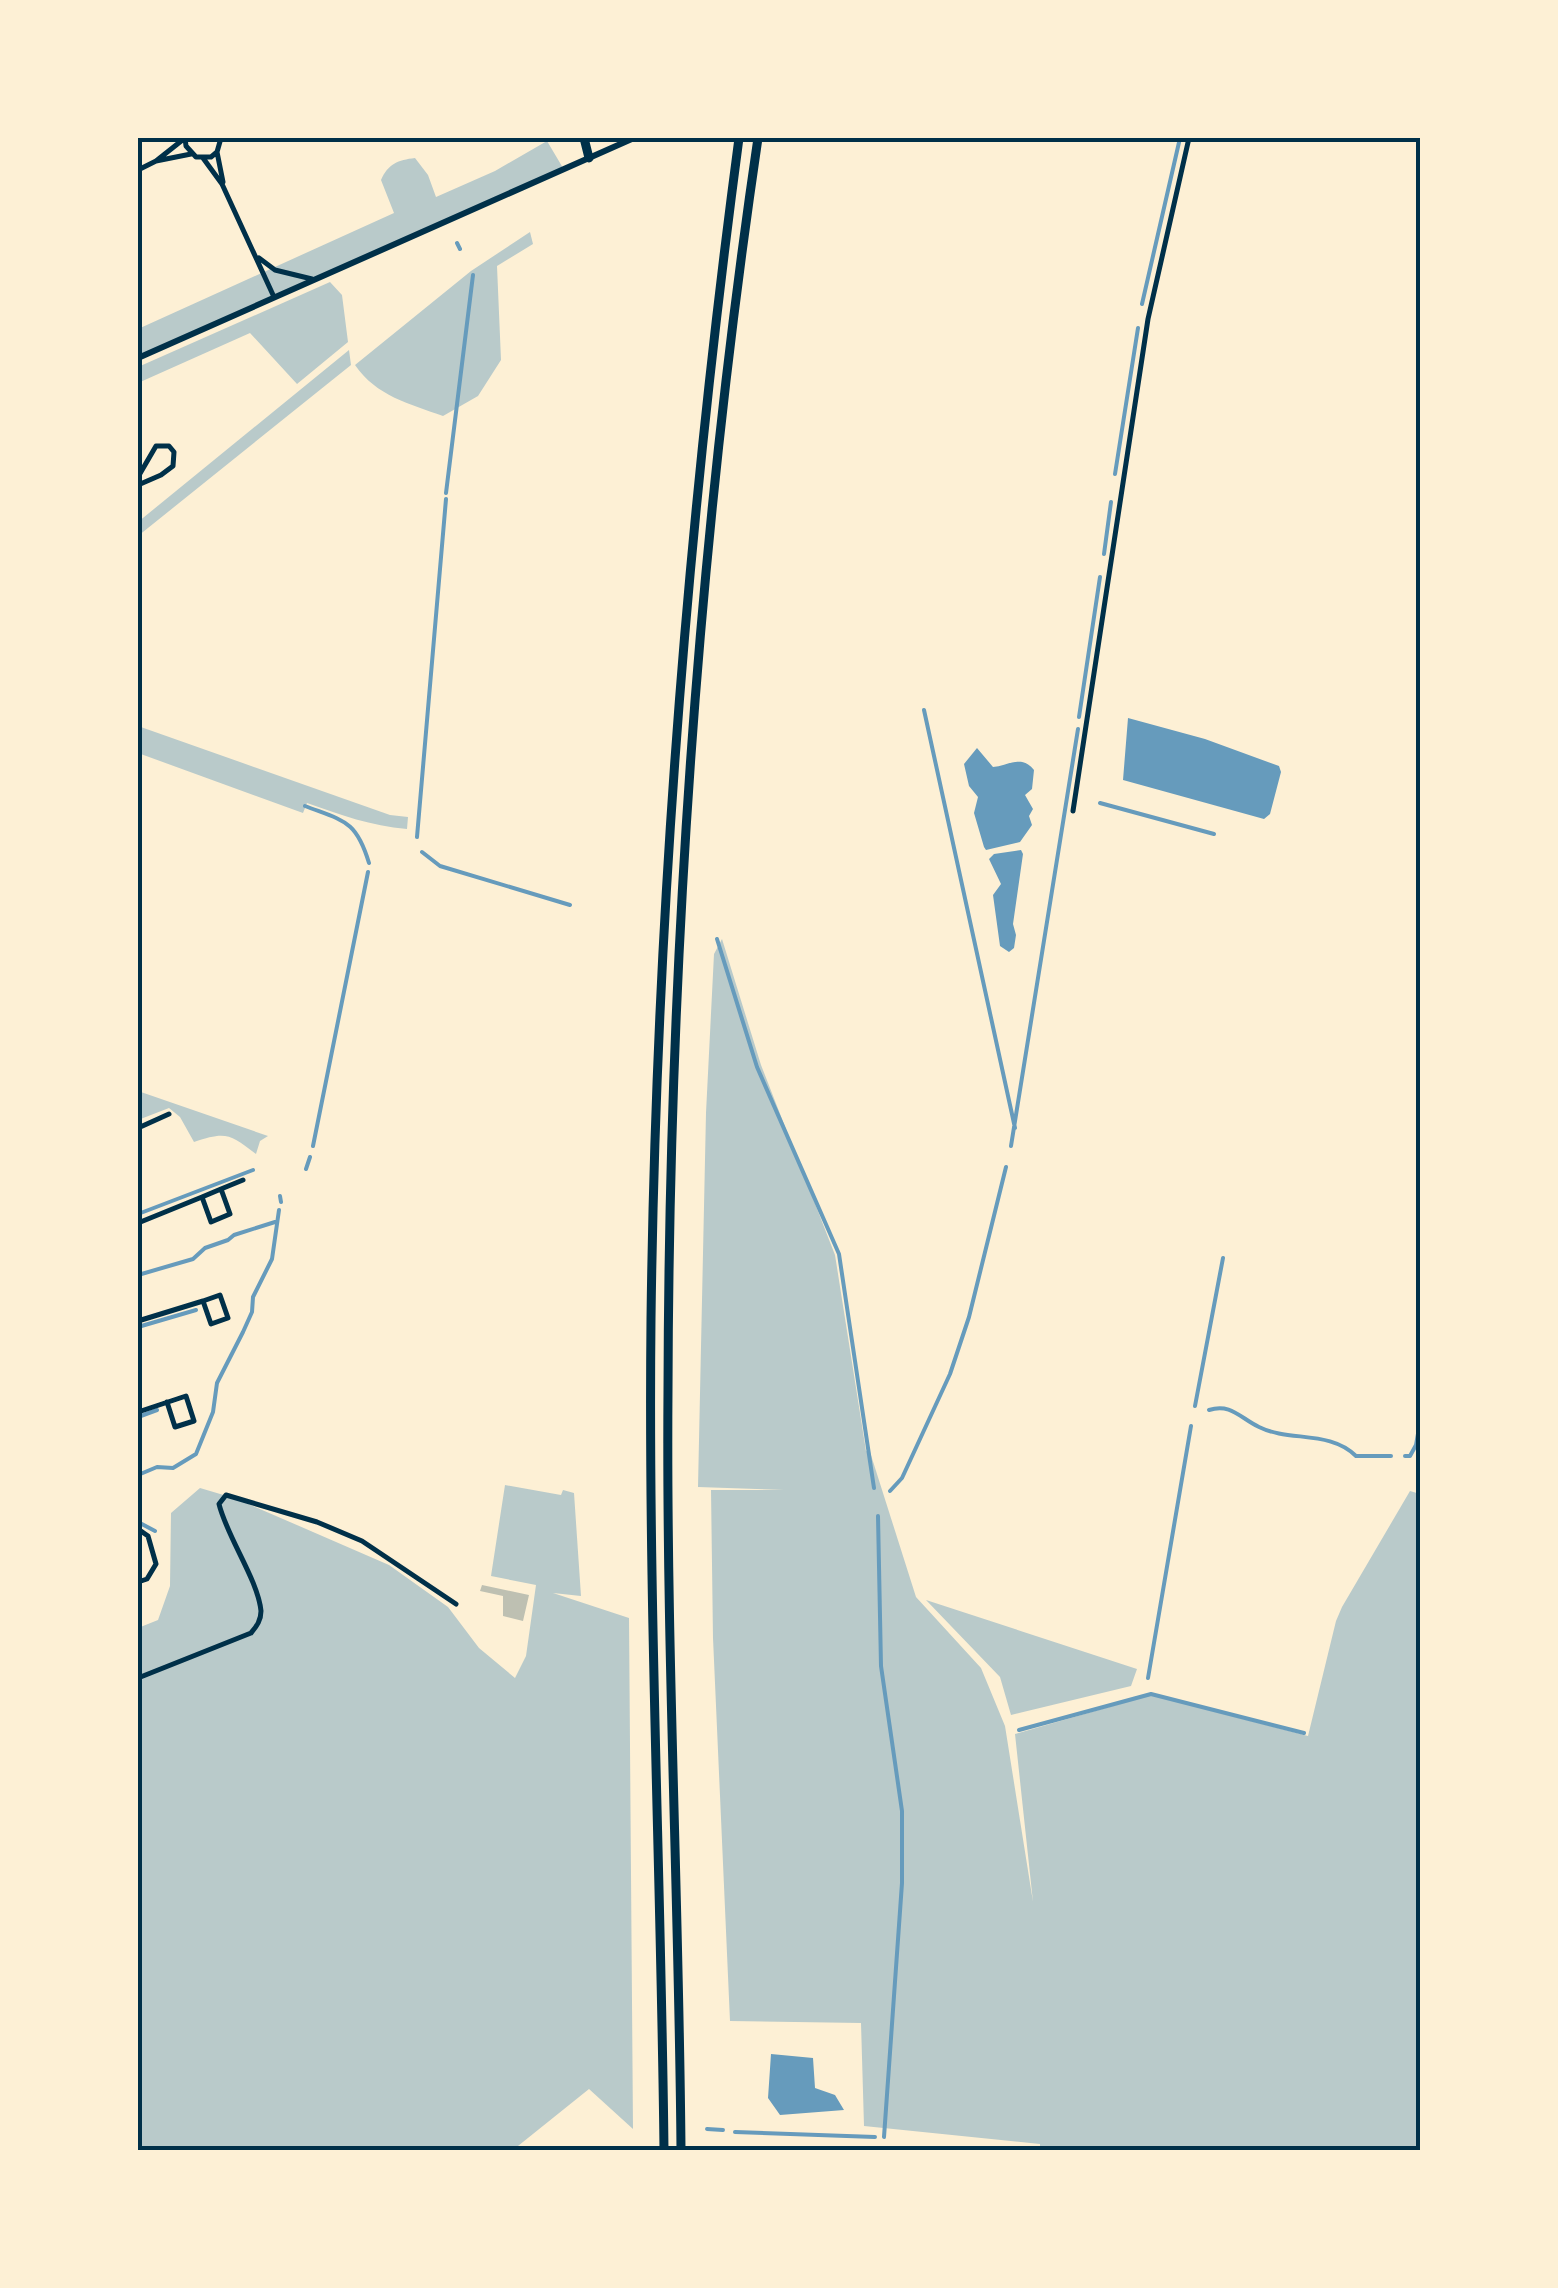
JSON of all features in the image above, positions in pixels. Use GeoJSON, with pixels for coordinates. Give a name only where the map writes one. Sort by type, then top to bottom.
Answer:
{"type":"FeatureCollection","features":[{"type":"Feature","properties":{"kind":"highway"},"geometry":{"type":"LineString","coordinates":[[584,138],[589,158]]}},
{"type":"Feature","properties":{"kind":"highway"},"geometry":{"type":"LineString","coordinates":[[682,2150],[668,1500],[674,1092],[698,681],[726,388],[758,138]]}},
{"type":"Feature","properties":{"kind":"highway"},"geometry":{"type":"LineString","coordinates":[[664,2150],[650,1484],[656,1094],[682,664],[706,406],[739,140]]}},
{"type":"Feature","properties":{"kind":"main road"},"geometry":{"type":"LineString","coordinates":[[138,358],[634,138]]}},
{"type":"Feature","properties":{"kind":"street"},"geometry":{"type":"LineString","coordinates":[[156,162],[185,138],[191,154]]}},
{"type":"Feature","properties":{"kind":"street"},"geometry":{"type":"LineString","coordinates":[[1072,811],[1148,320],[1189,138]]}},
{"type":"Feature","properties":{"kind":"street"},"geometry":{"type":"LineString","coordinates":[[222,184],[224,176],[217,152],[223,139]]}},
{"type":"Feature","properties":{"kind":"street"},"geometry":{"type":"LineString","coordinates":[[203,158],[217,152]]}},
{"type":"Feature","properties":{"kind":"street"},"geometry":{"type":"LineString","coordinates":[[138,170],[191,154],[203,158],[222,184],[274,298]]}},
{"type":"Feature","properties":{"kind":"street"},"geometry":{"type":"LineString","coordinates":[[257,257],[274,270],[315,280]]}},
{"type":"Feature","properties":{"kind":"street"},"geometry":{"type":"LineString","coordinates":[[138,478],[150,452],[163,444],[169,446],[174,452],[172,466],[138,485]]}},
{"type":"Feature","properties":{"kind":"street"},"geometry":{"type":"LineString","coordinates":[[138,1128],[169,1114]]}},
{"type":"Feature","properties":{"kind":"street"},"geometry":{"type":"LineString","coordinates":[[138,1223],[243,1180]]}},
{"type":"Feature","properties":{"kind":"street"},"geometry":{"type":"LineString","coordinates":[[202,1197],[211,1222],[230,1214],[221,1189]]}},
{"type":"Feature","properties":{"kind":"street"},"geometry":{"type":"LineString","coordinates":[[138,1320],[220,1295],[228,1318],[211,1324],[203,1301]]}},
{"type":"Feature","properties":{"kind":"street"},"geometry":{"type":"LineString","coordinates":[[138,1412],[168,1402],[186,1396],[194,1421],[175,1426],[168,1402]]}},
{"type":"Feature","properties":{"kind":"street"},"geometry":{"type":"LineString","coordinates":[[138,1678],[252,1633],[260,1623],[256,1594],[219,1504],[226,1494],[317,1522],[362,1541],[456,1604]]}},
{"type":"Feature","properties":{"kind":"street"},"geometry":{"type":"LineString","coordinates":[[138,1529],[148,1536],[156,1564],[147,1580],[138,1582]]}},
{"type":"Feature","properties":{"kind":"shaded area"},"geometry":{"type":"Polygon","coordinates":[[[547,141],[563,168],[138,357],[138,329],[394,213],[381,180],[394,164],[415,158],[428,175],[436,197],[495,171],[547,141]]]}},
{"type":"Feature","properties":{"kind":"shaded area"},"geometry":{"type":"Polygon","coordinates":[[[530,232],[533,244],[497,266],[501,360],[478,396],[443,416],[394,398],[363,376],[355,365],[471,271],[530,232]]]}},
{"type":"Feature","properties":{"kind":"shaded area"},"geometry":{"type":"Polygon","coordinates":[[[330,282],[342,295],[348,342],[297,384],[250,333],[138,383],[138,367],[330,282]]]}},
{"type":"Feature","properties":{"kind":"shaded area"},"geometry":{"type":"Polygon","coordinates":[[[349,350],[351,365],[138,536],[138,522],[349,350]]]}},
{"type":"Feature","properties":{"kind":"shaded area"},"geometry":{"type":"Polygon","coordinates":[[[138,726],[390,815],[408,817],[407,829],[368,823],[307,803],[303,813],[138,753],[138,726]]]}},
{"type":"Feature","properties":{"kind":"shaded area"},"geometry":{"type":"Polygon","coordinates":[[[722,939],[761,1065],[835,1255],[866,1451],[870,1452],[916,1597],[981,1668],[1005,1726],[1033,1902],[1015,1734],[1151,1695],[1308,1736],[1342,1607],[1410,1491],[1420,1494],[1420,2150],[1040,2150],[1040,2144],[864,2126],[861,2023],[730,2021],[713,1638],[711,1490],[784,1490],[698,1487],[706,1113],[714,954],[722,939]]]}},
{"type":"Feature","properties":{"kind":"shaded area"},"geometry":{"type":"Polygon","coordinates":[[[138,1091],[268,1136],[260,1141],[256,1154],[227,1136],[194,1142],[180,1117],[169,1108],[138,1120],[138,1091]]]}},
{"type":"Feature","properties":{"kind":"shaded area"},"geometry":{"type":"Polygon","coordinates":[[[505,1485],[561,1495],[563,1490],[574,1493],[581,1596],[553,1593],[629,1618],[633,2129],[589,2089],[513,2150],[138,2150],[138,1628],[158,1620],[170,1586],[171,1513],[200,1488],[237,1499],[389,1565],[448,1607],[479,1648],[515,1678],[526,1656],[536,1585],[491,1576],[505,1485]]]}},
{"type":"Feature","properties":{"kind":"shaded area"},"geometry":{"type":"Polygon","coordinates":[[[926,1600],[1137,1669],[1131,1686],[1011,1715],[1000,1677],[926,1600]]]}},
{"type":"Feature","properties":{"kind":"water"},"geometry":{"type":"Polygon","coordinates":[[[1128,718],[1205,739],[1279,766],[1281,772],[1270,814],[1264,819],[1123,780],[1128,718]]]}},
{"type":"Feature","properties":{"kind":"water"},"geometry":{"type":"Polygon","coordinates":[[[977,748],[993,767],[1019,762],[1034,770],[1032,789],[1025,795],[1033,809],[1029,816],[1032,825],[1020,842],[986,850],[984,847],[974,813],[978,797],[969,786],[964,764],[977,748]]]}},
{"type":"Feature","properties":{"kind":"water"},"geometry":{"type":"Polygon","coordinates":[[[1021,850],[1013,924],[1016,935],[1014,948],[1009,952],[1000,946],[993,895],[1001,884],[989,859],[994,854],[1021,850]]]}},
{"type":"Feature","properties":{"kind":"water"},"geometry":{"type":"Polygon","coordinates":[[[771,2054],[813,2058],[815,2088],[835,2095],[844,2110],[780,2115],[768,2098],[771,2054]]]}},
{"type":"Feature","properties":{"kind":"building"},"geometry":{"type":"Polygon","coordinates":[[[482,1585],[529,1595],[523,1621],[503,1616],[503,1596],[480,1591],[482,1585]]]}},
{"type":"Feature","properties":{"kind":"waterway"},"geometry":{"type":"LineString","coordinates":[[1142,304],[1180,138]]}},
{"type":"Feature","properties":{"kind":"waterway"},"geometry":{"type":"LineString","coordinates":[[457,243],[460,249]]}},
{"type":"Feature","properties":{"kind":"waterway"},"geometry":{"type":"LineString","coordinates":[[446,493],[473,275]]}},
{"type":"Feature","properties":{"kind":"waterway"},"geometry":{"type":"LineString","coordinates":[[1115,474],[1138,328]]}},
{"type":"Feature","properties":{"kind":"waterway"},"geometry":{"type":"LineString","coordinates":[[417,837],[446,499]]}},
{"type":"Feature","properties":{"kind":"waterway"},"geometry":{"type":"LineString","coordinates":[[1104,554],[1111,502]]}},
{"type":"Feature","properties":{"kind":"waterway"},"geometry":{"type":"LineString","coordinates":[[1079,717],[1100,577]]}},
{"type":"Feature","properties":{"kind":"waterway"},"geometry":{"type":"LineString","coordinates":[[924,710],[1015,1128]]}},
{"type":"Feature","properties":{"kind":"waterway"},"geometry":{"type":"LineString","coordinates":[[1011,1146],[1078,729]]}},
{"type":"Feature","properties":{"kind":"waterway"},"geometry":{"type":"LineString","coordinates":[[1100,803],[1214,834]]}},
{"type":"Feature","properties":{"kind":"waterway"},"geometry":{"type":"LineString","coordinates":[[305,806],[347,824],[359,838],[369,863]]}},
{"type":"Feature","properties":{"kind":"waterway"},"geometry":{"type":"LineString","coordinates":[[422,852],[440,866],[570,905]]}},
{"type":"Feature","properties":{"kind":"waterway"},"geometry":{"type":"LineString","coordinates":[[313,1146],[368,872]]}},
{"type":"Feature","properties":{"kind":"waterway"},"geometry":{"type":"LineString","coordinates":[[717,939],[757,1067],[839,1254],[874,1488]]}},
{"type":"Feature","properties":{"kind":"waterway"},"geometry":{"type":"LineString","coordinates":[[306,1169],[310,1157]]}},
{"type":"Feature","properties":{"kind":"waterway"},"geometry":{"type":"LineString","coordinates":[[890,1491],[902,1478],[950,1374],[969,1317],[1006,1167]]}},
{"type":"Feature","properties":{"kind":"waterway"},"geometry":{"type":"LineString","coordinates":[[138,1214],[253,1170]]}},
{"type":"Feature","properties":{"kind":"waterway"},"geometry":{"type":"LineString","coordinates":[[280,1196],[281,1202]]}},
{"type":"Feature","properties":{"kind":"waterway"},"geometry":{"type":"LineString","coordinates":[[138,1475],[157,1467],[173,1468],[196,1454],[213,1412],[217,1383],[252,1312],[253,1297],[272,1259],[279,1210]]}},
{"type":"Feature","properties":{"kind":"waterway"},"geometry":{"type":"LineString","coordinates":[[138,1275],[193,1259],[205,1248],[275,1222]]}},
{"type":"Feature","properties":{"kind":"waterway"},"geometry":{"type":"LineString","coordinates":[[1195,1406],[1223,1258]]}},
{"type":"Feature","properties":{"kind":"waterway"},"geometry":{"type":"LineString","coordinates":[[138,1327],[196,1310]]}},
{"type":"Feature","properties":{"kind":"waterway"},"geometry":{"type":"LineString","coordinates":[[1420,1329],[1420,1367]]}},
{"type":"Feature","properties":{"kind":"waterway"},"geometry":{"type":"LineString","coordinates":[[138,1417],[157,1410]]}},
{"type":"Feature","properties":{"kind":"waterway"},"geometry":{"type":"LineString","coordinates":[[1209,1410],[1229,1410],[1271,1431],[1322,1439],[1356,1456],[1391,1456]]}},
{"type":"Feature","properties":{"kind":"waterway"},"geometry":{"type":"LineString","coordinates":[[1405,1456],[1410,1456],[1416,1445],[1420,1422]]}},
{"type":"Feature","properties":{"kind":"waterway"},"geometry":{"type":"LineString","coordinates":[[1148,1678],[1191,1426]]}},
{"type":"Feature","properties":{"kind":"waterway"},"geometry":{"type":"LineString","coordinates":[[878,1516],[881,1666],[902,1811],[902,1883],[884,2137]]}},
{"type":"Feature","properties":{"kind":"waterway"},"geometry":{"type":"LineString","coordinates":[[138,1522],[155,1531]]}},
{"type":"Feature","properties":{"kind":"waterway"},"geometry":{"type":"LineString","coordinates":[[1019,1730],[1151,1694],[1304,1733]]}},
{"type":"Feature","properties":{"kind":"waterway"},"geometry":{"type":"LineString","coordinates":[[707,2129],[723,2130]]}},
{"type":"Feature","properties":{"kind":"waterway"},"geometry":{"type":"LineString","coordinates":[[735,2132],[875,2137]]}}]}
